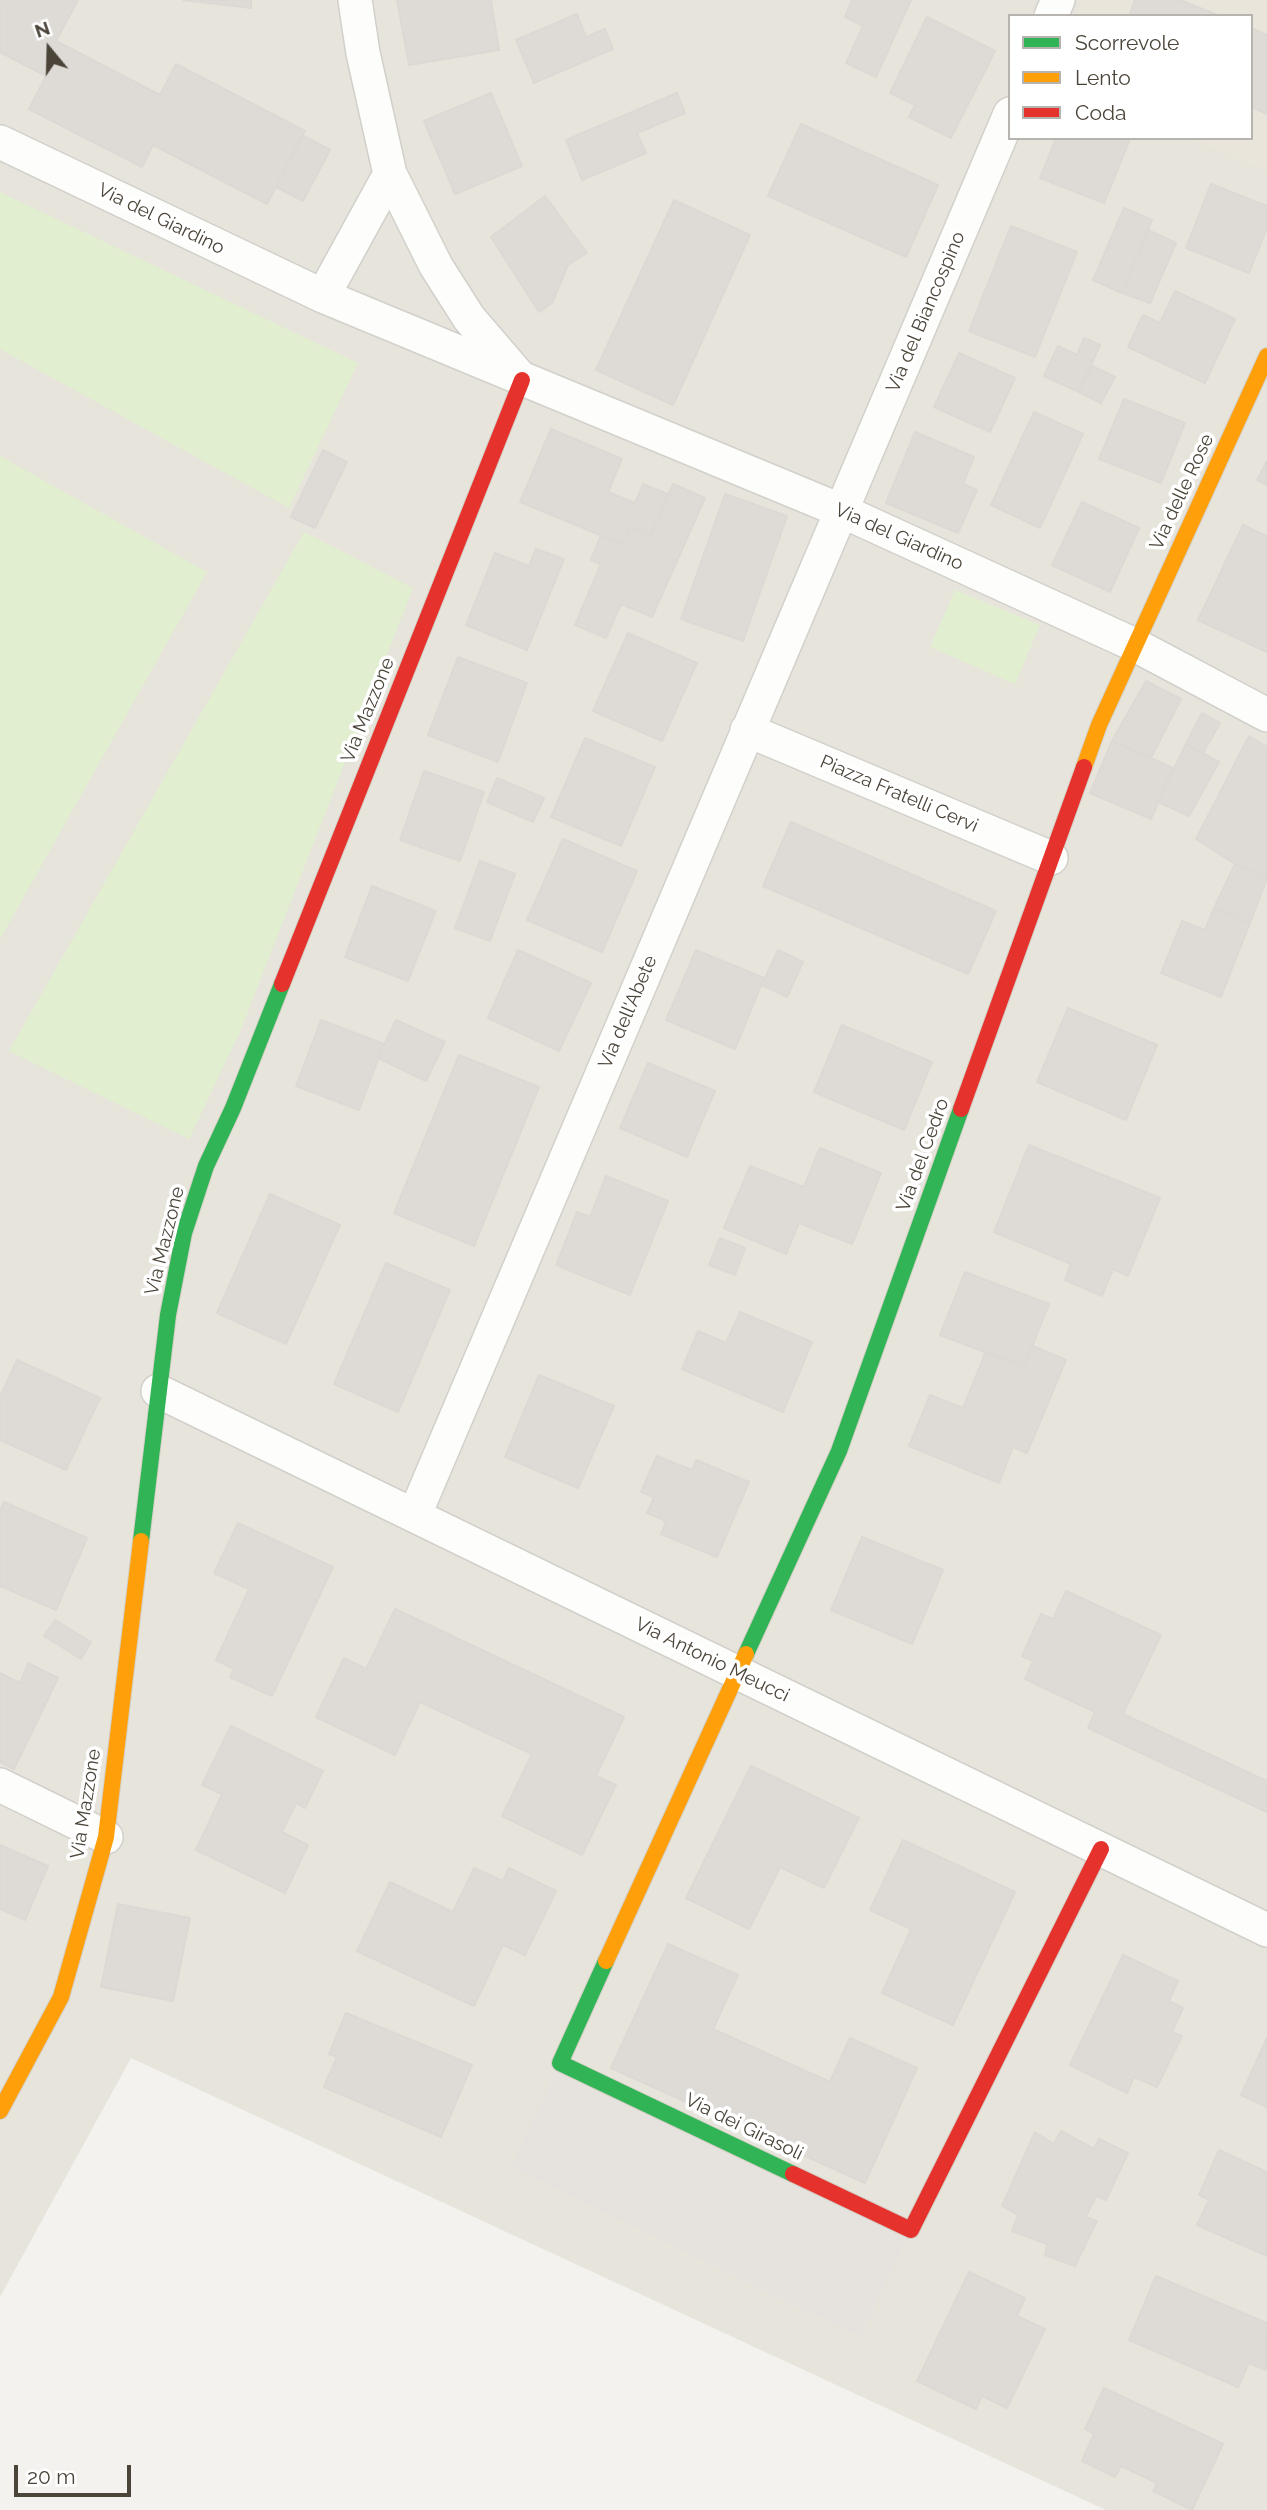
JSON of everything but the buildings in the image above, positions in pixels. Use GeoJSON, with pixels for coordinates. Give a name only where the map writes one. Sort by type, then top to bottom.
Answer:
{"type":"FeatureCollection","features":[{"type":"Feature","properties":{"kind":"street","name":"Via del Giardino"},"geometry":{"type":"LineString","coordinates":[[355,0],[362,53],[390,174],[449,287],[469,318],[522,380]]}},
{"type":"Feature","properties":{"kind":"street","name":"Via del Biancospino"},"geometry":{"type":"LineString","coordinates":[[842,511],[1008,119]]}},
{"type":"Feature","properties":{"kind":"street","name":"Via del Giardino"},"geometry":{"type":"LineString","coordinates":[[0,142],[323,296],[842,511],[1135,645],[1267,715]]}},
{"type":"Feature","properties":{"kind":"street"},"geometry":{"type":"LineString","coordinates":[[323,296],[390,174]]}},
{"type":"Feature","properties":{"kind":"street","name":"Via delle Rose"},"geometry":{"type":"LineString","coordinates":[[1135,645],[1267,356]]}},
{"type":"Feature","properties":{"kind":"street","name":"Via Mazzone"},"geometry":{"type":"LineString","coordinates":[[1,2109],[61,1997],[106,1837],[158,1391],[184,1233],[206,1167],[233,1108],[522,380]]}},
{"type":"Feature","properties":{"kind":"street","name":"Via dell'Abete"},"geometry":{"type":"LineString","coordinates":[[415,1514],[842,511]]}},
{"type":"Feature","properties":{"kind":"street","name":"Via del Cedro"},"geometry":{"type":"LineString","coordinates":[[737,1673],[839,1451],[1099,725],[1135,645]]}},
{"type":"Feature","properties":{"kind":"street","name":"Piazza Fratelli Cervi"},"geometry":{"type":"LineString","coordinates":[[747,730],[1051,858]]}},
{"type":"Feature","properties":{"kind":"street","name":"Via Antonio Meucci"},"geometry":{"type":"LineString","coordinates":[[158,1391],[1267,1930]]}},
{"type":"Feature","properties":{"kind":"street","name":"Via dei Girasoli"},"geometry":{"type":"LineString","coordinates":[[737,1673],[560,2063],[911,2230],[1101,1849]]}},
{"type":"Feature","properties":{"kind":"street"},"geometry":{"type":"LineString","coordinates":[[0,1785],[106,1837]]}},
{"type":"Feature","properties":{"kind":"shaded area"},"geometry":{"type":"Polygon","coordinates":[[[0,0],[1267,0],[1267,2510],[1106,2510],[131,2058],[0,2297],[0,0]]]}},
{"type":"Feature","properties":{"kind":"shaded area"},"geometry":{"type":"Polygon","coordinates":[[[1082,0],[1267,0],[1267,171],[1194,140],[1253,140],[1253,14],[1076,14],[1082,0]]]}},
{"type":"Feature","properties":{"kind":"shaded area"},"geometry":{"type":"Polygon","coordinates":[[[560,2063],[911,2230],[860,2337],[511,2167],[560,2063]]]}},
{"type":"Feature","properties":{"kind":"green space"},"geometry":{"type":"Polygon","coordinates":[[[0,192],[358,363],[289,508],[0,349],[0,192]]]}},
{"type":"Feature","properties":{"kind":"green space"},"geometry":{"type":"Polygon","coordinates":[[[0,456],[207,572],[0,939],[0,456]]]}},
{"type":"Feature","properties":{"kind":"green space"},"geometry":{"type":"Polygon","coordinates":[[[304,532],[413,588],[240,1032],[189,1139],[9,1051],[304,532]]]}},
{"type":"Feature","properties":{"kind":"green space"},"geometry":{"type":"Polygon","coordinates":[[[955,590],[1040,625],[1015,684],[930,647],[955,590]]]}},
{"type":"Feature","properties":{"kind":"traffic: fast"},"geometry":{"type":"LineString","coordinates":[[141,1541],[168,1315],[184,1233],[206,1166],[233,1108],[282,984]]}},
{"type":"Feature","properties":{"kind":"traffic: fast"},"geometry":{"type":"LineString","coordinates":[[746,1654],[839,1451],[961,1109]]}},
{"type":"Feature","properties":{"kind":"traffic: fast"},"geometry":{"type":"LineString","coordinates":[[606,1961],[560,2063],[793,2174]]}},
{"type":"Feature","properties":{"kind":"traffic: slow"},"geometry":{"type":"LineString","coordinates":[[1084,767],[1099,725],[1267,356]]}},
{"type":"Feature","properties":{"kind":"traffic: slow"},"geometry":{"type":"LineString","coordinates":[[0,2111],[61,1997],[106,1837],[141,1541]]}},
{"type":"Feature","properties":{"kind":"traffic: slow"},"geometry":{"type":"LineString","coordinates":[[606,1961],[746,1654]]}},
{"type":"Feature","properties":{"kind":"traffic: jam"},"geometry":{"type":"LineString","coordinates":[[282,984],[522,380]]}},
{"type":"Feature","properties":{"kind":"traffic: jam"},"geometry":{"type":"LineString","coordinates":[[961,1109],[1084,767]]}},
{"type":"Feature","properties":{"kind":"traffic: jam"},"geometry":{"type":"LineString","coordinates":[[793,2174],[911,2230],[1101,1849]]}}]}
